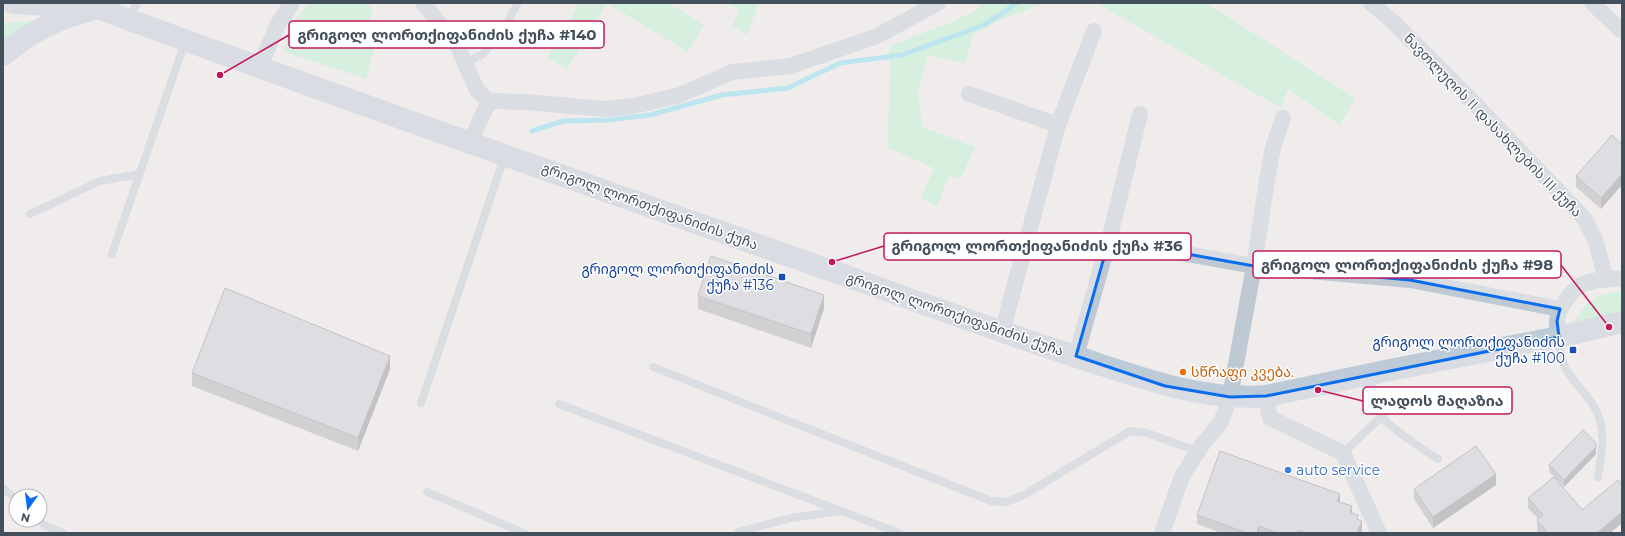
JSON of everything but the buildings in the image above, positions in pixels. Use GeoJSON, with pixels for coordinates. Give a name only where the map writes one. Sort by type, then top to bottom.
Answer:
{"type":"FeatureCollection","features":[{"type":"Feature","properties":{"kind":"street","name":"გრიგოლ ლორთქიფანიძის ქუჩა"},"geometry":{"type":"LineString","coordinates":[[13,3],[91,6],[132,11],[185,41],[259,68],[505,154],[1002,332],[1165,386],[1249,398],[1266,396],[1558,337],[1622,322]]}},
{"type":"Feature","properties":{"kind":"street"},"geometry":{"type":"LineString","coordinates":[[259,68],[278,24],[292,3]]}},
{"type":"Feature","properties":{"kind":"street"},"geometry":{"type":"LineString","coordinates":[[423,3],[458,47],[477,90],[489,101],[527,102],[604,109],[634,106],[680,95],[732,72],[790,66],[874,37],[938,3]]}},
{"type":"Feature","properties":{"kind":"street","name":"ნავთლუღის II დასახლების III ქუჩა"},"geometry":{"type":"LineString","coordinates":[[1371,3],[1391,20],[1475,104],[1584,218],[1596,242],[1606,280]]}},
{"type":"Feature","properties":{"kind":"street"},"geometry":{"type":"LineString","coordinates":[[1592,3],[1622,31]]}},
{"type":"Feature","properties":{"kind":"street"},"geometry":{"type":"LineString","coordinates":[[3,55],[21,40],[45,26],[91,6]]}},
{"type":"Feature","properties":{"kind":"street"},"geometry":{"type":"LineString","coordinates":[[1002,332],[1058,125],[1094,31]]}},
{"type":"Feature","properties":{"kind":"street"},"geometry":{"type":"LineString","coordinates":[[968,94],[1058,125]]}},
{"type":"Feature","properties":{"kind":"street"},"geometry":{"type":"LineString","coordinates":[[470,142],[489,101]]}},
{"type":"Feature","properties":{"kind":"street"},"geometry":{"type":"LineString","coordinates":[[1076,356],[1109,240],[1140,114]]}},
{"type":"Feature","properties":{"kind":"street"},"geometry":{"type":"LineString","coordinates":[[1162,533],[1182,476],[1197,451],[1221,422],[1230,396],[1254,266],[1266,180],[1273,147],[1283,118]]}},
{"type":"Feature","properties":{"kind":"street"},"geometry":{"type":"LineString","coordinates":[[1109,240],[1254,266],[1410,280],[1560,309]]}},
{"type":"Feature","properties":{"kind":"street"},"geometry":{"type":"LineString","coordinates":[[1558,337],[1557,321],[1560,309],[1572,294],[1582,285],[1606,280],[1622,279]]}},
{"type":"Feature","properties":{"kind":"street"},"geometry":{"type":"LineString","coordinates":[[1266,396],[1270,418],[1343,453],[1379,533]]}},
{"type":"Feature","properties":{"kind":"lane"},"geometry":{"type":"LineString","coordinates":[[465,63],[483,54],[502,32],[518,3]]}},
{"type":"Feature","properties":{"kind":"lane"},"geometry":{"type":"LineString","coordinates":[[112,254],[185,41]]}},
{"type":"Feature","properties":{"kind":"lane"},"geometry":{"type":"LineString","coordinates":[[421,403],[505,154]]}},
{"type":"Feature","properties":{"kind":"lane"},"geometry":{"type":"LineString","coordinates":[[30,214],[100,181],[140,174]]}},
{"type":"Feature","properties":{"kind":"lane"},"geometry":{"type":"LineString","coordinates":[[1558,337],[1564,365],[1570,375],[1592,402],[1602,425],[1602,448],[1598,477]]}},
{"type":"Feature","properties":{"kind":"lane"},"geometry":{"type":"LineString","coordinates":[[653,367],[991,501],[1006,502],[1024,495],[1130,431],[1147,433],[1197,451]]}},
{"type":"Feature","properties":{"kind":"lane"},"geometry":{"type":"LineString","coordinates":[[1369,375],[1372,393],[1382,416],[1395,428],[1438,460]]}},
{"type":"Feature","properties":{"kind":"lane"},"geometry":{"type":"LineString","coordinates":[[559,404],[899,533]]}},
{"type":"Feature","properties":{"kind":"lane"},"geometry":{"type":"LineString","coordinates":[[1343,453],[1382,416]]}},
{"type":"Feature","properties":{"kind":"lane"},"geometry":{"type":"LineString","coordinates":[[427,492],[524,533]]}},
{"type":"Feature","properties":{"kind":"lane"},"geometry":{"type":"LineString","coordinates":[[738,532],[791,518],[842,511]]}},
{"type":"Feature","properties":{"kind":"lane"},"geometry":{"type":"LineString","coordinates":[[48,527],[63,533]]}},
{"type":"Feature","properties":{"kind":"highlighted area"},"geometry":{"type":"Polygon","coordinates":[[[1109,240],[1254,266],[1410,280],[1560,309],[1557,321],[1559,337],[1266,396],[1230,397],[1165,386],[1076,356],[1109,240]]]}},
{"type":"Feature","properties":{"kind":"green space"},"geometry":{"type":"Polygon","coordinates":[[[309,3],[366,3],[373,9],[362,42],[375,46],[366,79],[284,52],[288,29],[309,3]]]}},
{"type":"Feature","properties":{"kind":"green space"},"geometry":{"type":"Polygon","coordinates":[[[579,3],[607,3],[567,69],[547,57],[579,3]]]}},
{"type":"Feature","properties":{"kind":"green space"},"geometry":{"type":"Polygon","coordinates":[[[607,3],[668,3],[704,25],[688,52],[607,3]]]}},
{"type":"Feature","properties":{"kind":"green space"},"geometry":{"type":"Polygon","coordinates":[[[726,3],[759,3],[747,35],[732,26],[739,9],[726,3]]]}},
{"type":"Feature","properties":{"kind":"green space"},"geometry":{"type":"Polygon","coordinates":[[[980,3],[1044,3],[996,22],[974,34],[964,63],[928,55],[918,92],[922,127],[975,147],[960,180],[949,176],[937,206],[921,198],[934,168],[888,148],[890,46],[952,22],[979,9],[980,3]]]}},
{"type":"Feature","properties":{"kind":"green space"},"geometry":{"type":"Polygon","coordinates":[[[1096,3],[1206,3],[1355,98],[1340,125],[1288,89],[1281,108],[1096,3]]]}},
{"type":"Feature","properties":{"kind":"green space"},"geometry":{"type":"Polygon","coordinates":[[[33,21],[3,46],[4,23],[33,21]]]}},
{"type":"Feature","properties":{"kind":"green space"},"geometry":{"type":"Polygon","coordinates":[[[1622,291],[1622,313],[1573,324],[1582,309],[1592,300],[1605,294],[1622,291]]]}},
{"type":"Feature","properties":{"kind":"waterway"},"geometry":{"type":"LineString","coordinates":[[532,131],[563,121],[609,120],[650,115],[722,95],[788,88],[840,63],[902,55],[984,25],[1017,3]]}},
{"type":"Feature","properties":{"kind":"place","name":"გრიგოლ ლორთქიფანიძის ქუჩა #140"},"geometry":{"type":"Point","coordinates":[220,75]}},
{"type":"Feature","properties":{"kind":"place","name":"გრიგოლ ლორთქიფანიძის ქუჩა #36"},"geometry":{"type":"Point","coordinates":[832,262]}},
{"type":"Feature","properties":{"kind":"place","name":"გრიგოლ ლორთქიფანიძის ქუჩა #136"},"geometry":{"type":"Point","coordinates":[782,277]}},
{"type":"Feature","properties":{"kind":"place","name":"გრიგოლ ლორთქიფანიძის ქუჩა #98"},"geometry":{"type":"Point","coordinates":[1609,327]}},
{"type":"Feature","properties":{"kind":"place","name":"გრიგოლ ლორთქიფანიძის ქუჩა #100"},"geometry":{"type":"Point","coordinates":[1573,350]}},
{"type":"Feature","properties":{"kind":"place","name":"სწრაფი კვება."},"geometry":{"type":"Point","coordinates":[1183,372]}},
{"type":"Feature","properties":{"kind":"place","name":"ლადოს მაღაზია"},"geometry":{"type":"Point","coordinates":[1318,390]}},
{"type":"Feature","properties":{"kind":"place","name":"auto service"},"geometry":{"type":"Point","coordinates":[1288,470]}}]}
